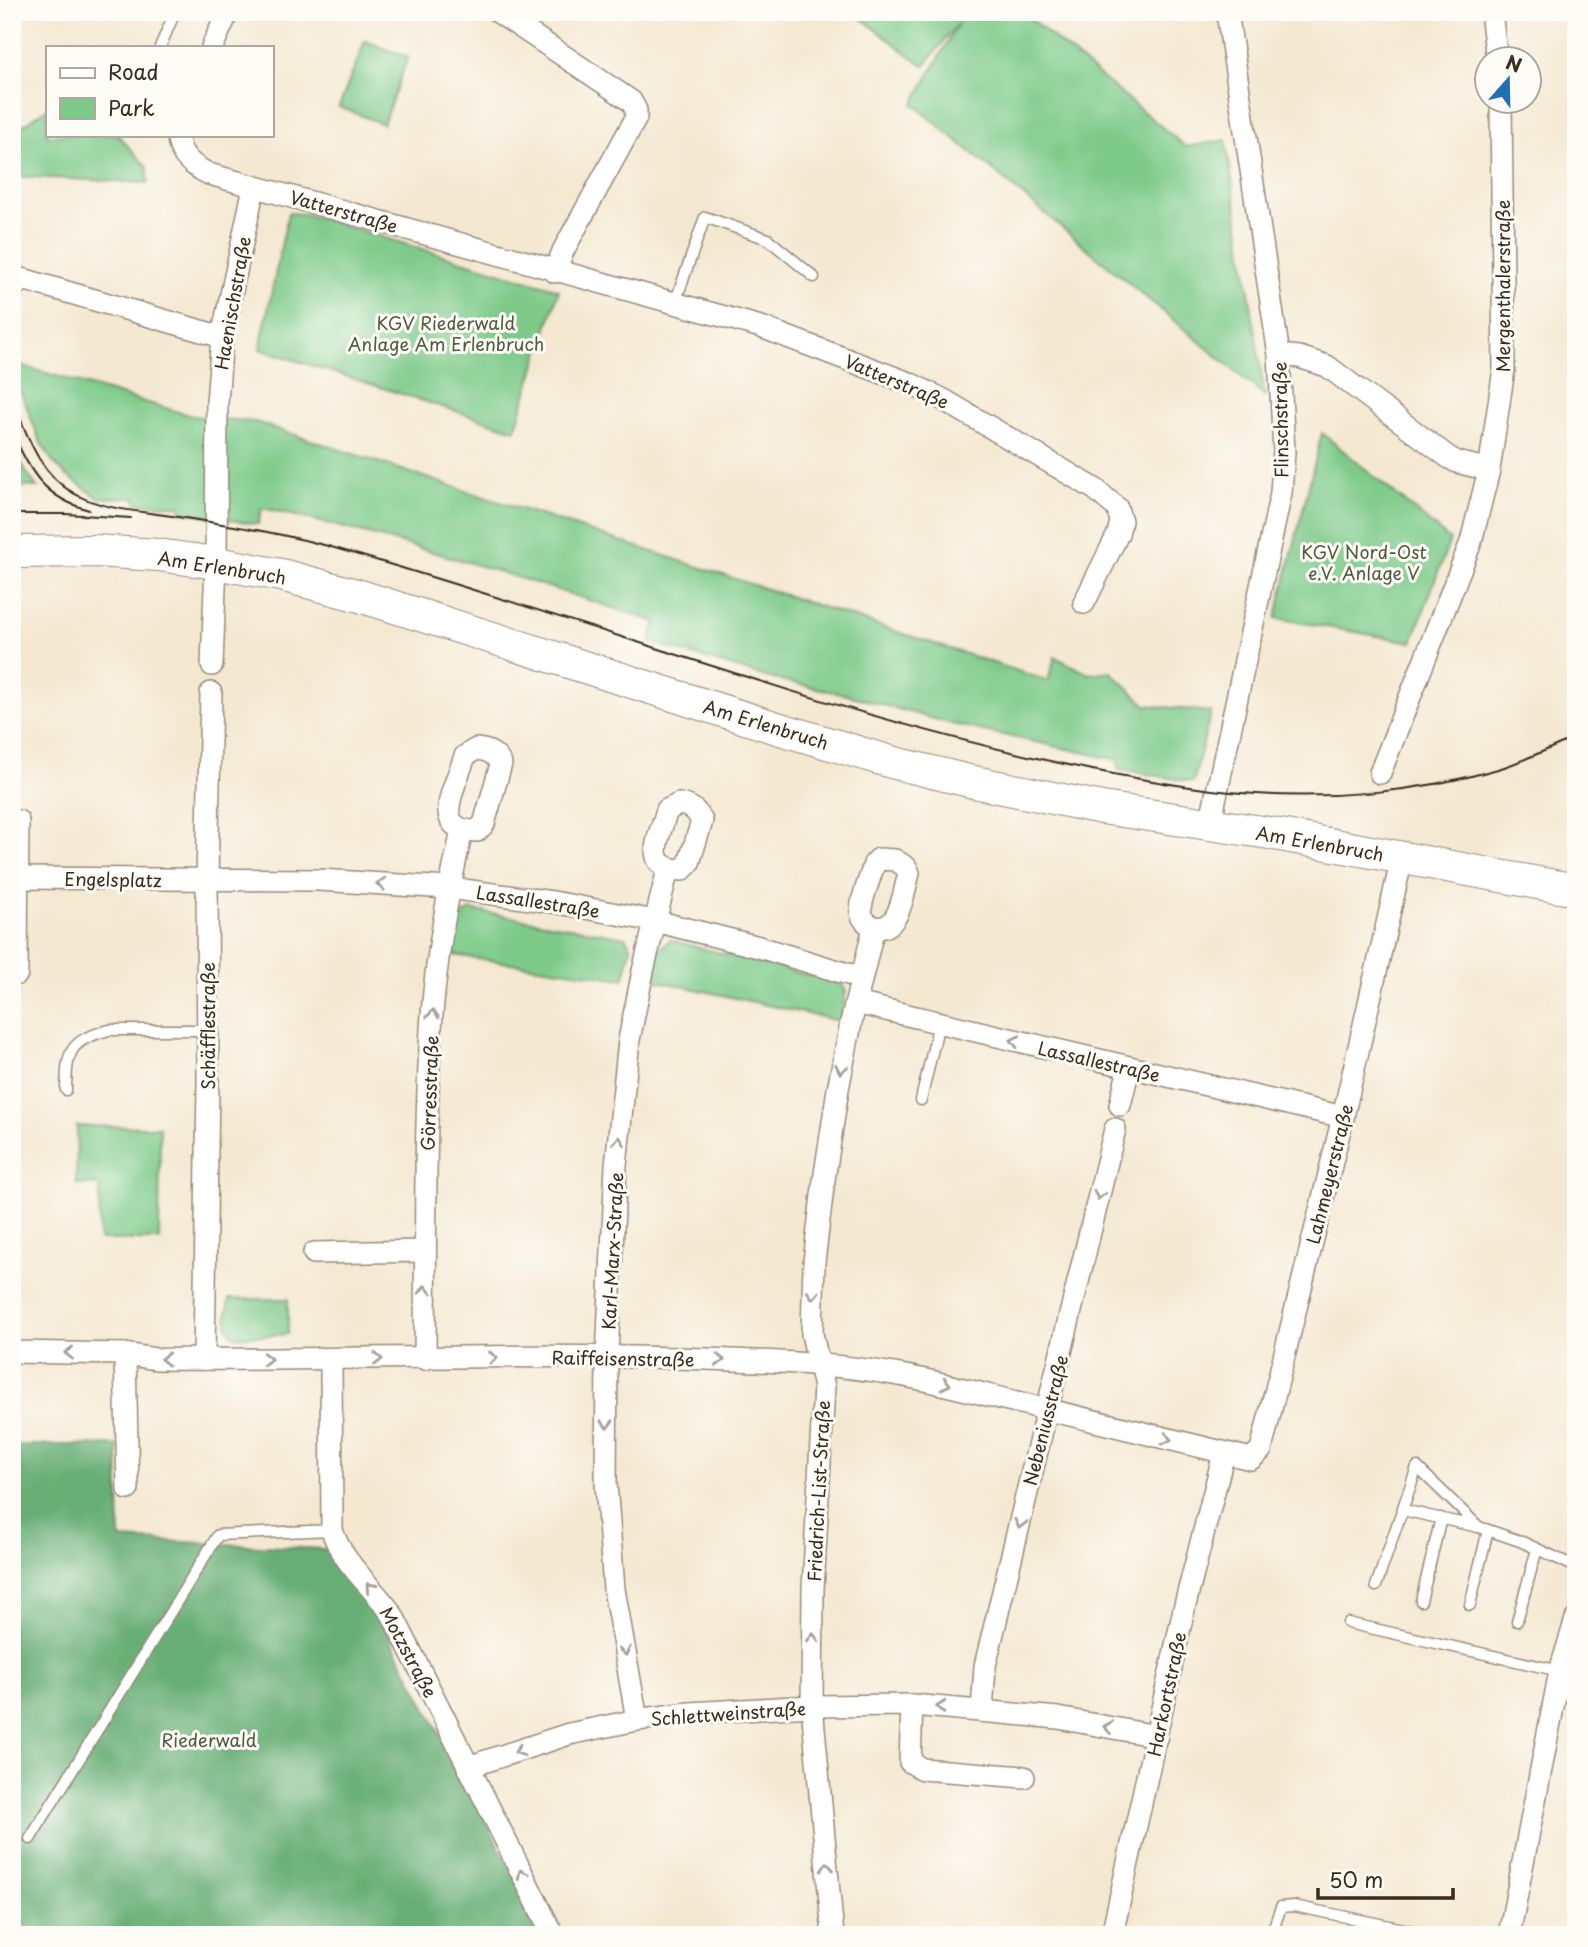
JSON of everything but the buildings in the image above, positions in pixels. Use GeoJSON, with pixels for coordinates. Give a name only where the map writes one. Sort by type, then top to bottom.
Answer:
{"type":"FeatureCollection","features":[{"type":"Feature","properties":{"kind":"main road","name":"Am Erlenbruch"},"geometry":{"type":"LineString","coordinates":[[12,552],[125,553],[216,563],[281,575],[360,596],[891,762],[1037,796],[1210,824],[1576,890]]}},
{"type":"Feature","properties":{"kind":"main road","name":"Am Erlenbruch"},"geometry":{"type":"LineString","coordinates":[[1528,880],[1576,879]]}},
{"type":"Feature","properties":{"kind":"street"},"geometry":{"type":"LineString","coordinates":[[212,46],[228,12]]}},
{"type":"Feature","properties":{"kind":"street"},"geometry":{"type":"LineString","coordinates":[[498,12],[631,101],[636,110],[636,118],[563,251],[555,272]]}},
{"type":"Feature","properties":{"kind":"street","name":"Flinschstraße"},"geometry":{"type":"LineString","coordinates":[[1210,824],[1281,493],[1284,452],[1279,355],[1227,12]]}},
{"type":"Feature","properties":{"kind":"street"},"geometry":{"type":"LineString","coordinates":[[1491,12],[1495,46]]}},
{"type":"Feature","properties":{"kind":"street","name":"Mergenthalerstraße"},"geometry":{"type":"LineString","coordinates":[[1380,772],[1471,542],[1489,470],[1504,369],[1501,116]]}},
{"type":"Feature","properties":{"kind":"street"},"geometry":{"type":"LineString","coordinates":[[178,136],[179,148],[184,157],[198,169],[254,187]]}},
{"type":"Feature","properties":{"kind":"street","name":"Vatterstraße"},"geometry":{"type":"LineString","coordinates":[[254,187],[775,332],[909,383],[986,424],[1095,489],[1117,508],[1121,521],[1118,534],[1084,603]]}},
{"type":"Feature","properties":{"kind":"street","name":"Haenischstraße"},"geometry":{"type":"LineString","coordinates":[[216,563],[217,403],[222,337],[254,187]]}},
{"type":"Feature","properties":{"kind":"street"},"geometry":{"type":"LineString","coordinates":[[22,279],[222,337]]}},
{"type":"Feature","properties":{"kind":"street"},"geometry":{"type":"LineString","coordinates":[[1279,355],[1299,357],[1327,366],[1448,457],[1489,470]]}},
{"type":"Feature","properties":{"kind":"street"},"geometry":{"type":"LineString","coordinates":[[212,665],[216,563]]}},
{"type":"Feature","properties":{"kind":"street","name":"Schäfflestraße"},"geometry":{"type":"LineString","coordinates":[[204,1359],[211,693]]}},
{"type":"Feature","properties":{"kind":"street"},"geometry":{"type":"LineString","coordinates":[[12,821],[18,821],[17,974],[12,974]]}},
{"type":"Feature","properties":{"kind":"street","name":"Görresstraße"},"geometry":{"type":"LineString","coordinates":[[425,1359],[425,1251],[433,1012],[449,888],[462,831]]}},
{"type":"Feature","properties":{"kind":"street","name":"Lahmeyerstraße"},"geometry":{"type":"LineString","coordinates":[[1224,1453],[1251,1459],[1261,1450],[1343,1117],[1402,858]]}},
{"type":"Feature","properties":{"kind":"street","name":"Karl-Marx-Straße"},"geometry":{"type":"LineString","coordinates":[[637,1720],[614,1589],[606,1483],[607,1356],[616,1165],[629,1040],[668,869]]}},
{"type":"Feature","properties":{"kind":"street","name":"Engelsplatz"},"geometry":{"type":"LineString","coordinates":[[18,878],[207,880]]}},
{"type":"Feature","properties":{"kind":"street","name":"Lassallestraße"},"geometry":{"type":"LineString","coordinates":[[207,880],[319,880],[449,888],[553,902],[655,921],[759,947],[861,978]]}},
{"type":"Feature","properties":{"kind":"street","name":"Friedrich-List-Straße"},"geometry":{"type":"LineString","coordinates":[[833,1935],[812,1706],[813,1589],[824,1387],[812,1334],[814,1262],[822,1186],[838,1089],[874,927]]}},
{"type":"Feature","properties":{"kind":"street","name":"Lassallestraße"},"geometry":{"type":"LineString","coordinates":[[856,1003],[1343,1117]]}},
{"type":"Feature","properties":{"kind":"street"},"geometry":{"type":"LineString","coordinates":[[1120,1105],[1129,1068]]}},
{"type":"Feature","properties":{"kind":"street","name":"Nebeniusstraße"},"geometry":{"type":"LineString","coordinates":[[982,1711],[985,1666],[1115,1129]]}},
{"type":"Feature","properties":{"kind":"street"},"geometry":{"type":"LineString","coordinates":[[314,1253],[425,1251]]}},
{"type":"Feature","properties":{"kind":"street","name":"Raiffeisenstraße"},"geometry":{"type":"LineString","coordinates":[[12,1352],[125,1354],[156,1359],[607,1356],[817,1363],[880,1370],[1224,1453]]}},
{"type":"Feature","properties":{"kind":"street"},"geometry":{"type":"LineString","coordinates":[[125,1354],[128,1489]]}},
{"type":"Feature","properties":{"kind":"street","name":"Motzstraße"},"geometry":{"type":"LineString","coordinates":[[331,1359],[332,1530],[339,1548],[392,1614],[553,1935]]}},
{"type":"Feature","properties":{"kind":"street","name":"Harkortstraße"},"geometry":{"type":"LineString","coordinates":[[1112,1935],[1184,1609],[1224,1453]]}},
{"type":"Feature","properties":{"kind":"street"},"geometry":{"type":"LineString","coordinates":[[1509,1935],[1560,1671],[1576,1619]]}},
{"type":"Feature","properties":{"kind":"street"},"geometry":{"type":"LineString","coordinates":[[912,1705],[910,1762],[922,1769],[1024,1777]]}},
{"type":"Feature","properties":{"kind":"street","name":"Schlettweinstraße"},"geometry":{"type":"LineString","coordinates":[[468,1767],[569,1734],[637,1720],[688,1713],[812,1706],[912,1705],[982,1711],[1058,1718],[1157,1736]]}},
{"type":"Feature","properties":{"kind":"lane"},"geometry":{"type":"LineString","coordinates":[[160,46],[175,12]]}},
{"type":"Feature","properties":{"kind":"lane"},"geometry":{"type":"LineString","coordinates":[[675,303],[705,217],[768,239],[814,277]]}},
{"type":"Feature","properties":{"kind":"lane"},"geometry":{"type":"LineString","coordinates":[[12,293],[22,279]]}},
{"type":"Feature","properties":{"kind":"lane"},"geometry":{"type":"LineString","coordinates":[[921,1100],[939,1023]]}},
{"type":"Feature","properties":{"kind":"lane"},"geometry":{"type":"LineString","coordinates":[[66,1090],[67,1059],[70,1051],[94,1034],[109,1031],[208,1030]]}},
{"type":"Feature","properties":{"kind":"lane"},"geometry":{"type":"LineString","coordinates":[[1376,1586],[1417,1467],[1483,1529]]}},
{"type":"Feature","properties":{"kind":"lane"},"geometry":{"type":"LineString","coordinates":[[1403,1510],[1483,1529],[1576,1567]]}},
{"type":"Feature","properties":{"kind":"lane"},"geometry":{"type":"LineString","coordinates":[[1421,1601],[1441,1518]]}},
{"type":"Feature","properties":{"kind":"lane"},"geometry":{"type":"LineString","coordinates":[[1471,1605],[1483,1529]]}},
{"type":"Feature","properties":{"kind":"lane"},"geometry":{"type":"LineString","coordinates":[[30,1839],[218,1535],[332,1530]]}},
{"type":"Feature","properties":{"kind":"lane"},"geometry":{"type":"LineString","coordinates":[[1517,1621],[1537,1549]]}},
{"type":"Feature","properties":{"kind":"lane"},"geometry":{"type":"LineString","coordinates":[[1349,1623],[1560,1671]]}},
{"type":"Feature","properties":{"kind":"lane"},"geometry":{"type":"LineString","coordinates":[[1271,1935],[1281,1907],[1294,1906],[1432,1935]]}},
{"type":"Feature","properties":{"kind":"green space"},"geometry":{"type":"Polygon","coordinates":[[[853,12],[1022,12],[1186,147],[1226,140],[1265,396],[913,104],[959,22],[924,66],[853,12]]]}},
{"type":"Feature","properties":{"kind":"green space"},"geometry":{"type":"Polygon","coordinates":[[[365,41],[408,57],[383,124],[339,107],[365,41]]]}},
{"type":"Feature","properties":{"kind":"green space"},"geometry":{"type":"Polygon","coordinates":[[[46,109],[46,136],[119,136],[147,167],[148,183],[12,176],[12,134],[46,109]]]}},
{"type":"Feature","properties":{"kind":"green space","name":"KGV Riederwald Anlage Am Erlenbruch"},"geometry":{"type":"Polygon","coordinates":[[[288,213],[305,214],[559,290],[515,430],[260,349],[288,213]]]}},
{"type":"Feature","properties":{"kind":"green space"},"geometry":{"type":"Polygon","coordinates":[[[12,363],[192,416],[255,422],[1048,681],[1055,657],[1089,674],[1110,671],[1146,705],[1211,712],[1193,782],[1118,769],[1118,760],[952,724],[848,695],[770,678],[650,642],[656,622],[510,575],[362,532],[262,508],[258,524],[180,512],[181,506],[136,503],[136,498],[99,498],[67,476],[53,462],[41,443],[12,370],[12,363]]]}},
{"type":"Feature","properties":{"kind":"green space","name":"KGV Nord-Ost e.V. Anlage V"},"geometry":{"type":"Polygon","coordinates":[[[1322,433],[1450,540],[1412,642],[1276,618],[1322,433]]]}},
{"type":"Feature","properties":{"kind":"green space"},"geometry":{"type":"Polygon","coordinates":[[[12,441],[26,472],[37,487],[12,486],[12,441]]]}},
{"type":"Feature","properties":{"kind":"green space"},"geometry":{"type":"Polygon","coordinates":[[[471,910],[625,937],[631,947],[624,979],[453,955],[459,917],[471,910]]]}},
{"type":"Feature","properties":{"kind":"green space"},"geometry":{"type":"Polygon","coordinates":[[[670,940],[841,984],[846,991],[840,1021],[654,980],[659,949],[670,940]]]}},
{"type":"Feature","properties":{"kind":"green space"},"geometry":{"type":"Polygon","coordinates":[[[77,1126],[160,1127],[159,1240],[99,1240],[100,1185],[76,1184],[77,1126]]]}},
{"type":"Feature","properties":{"kind":"green space"},"geometry":{"type":"Polygon","coordinates":[[[229,1299],[288,1299],[288,1334],[237,1337],[227,1326],[229,1299]]]}},
{"type":"Feature","properties":{"kind":"green space","name":"Riederwald"},"geometry":{"type":"Polygon","coordinates":[[[12,1445],[118,1445],[120,1539],[344,1550],[545,1935],[34,1935],[12,1914],[12,1445]]]}},
{"type":"Feature","properties":{"kind":"tram line"},"geometry":{"type":"LineString","coordinates":[[12,398],[35,452],[43,464],[62,486],[86,499],[122,509],[259,530],[324,545],[830,703],[1048,761],[1222,791],[1273,795],[1338,795],[1403,789],[1467,777],[1508,766],[1576,737]]}},
{"type":"Feature","properties":{"kind":"tram line"},"geometry":{"type":"LineString","coordinates":[[12,431],[25,459],[40,481],[60,498],[89,510]]}},
{"type":"Feature","properties":{"kind":"tram line"},"geometry":{"type":"LineString","coordinates":[[12,514],[131,518]]}}]}
